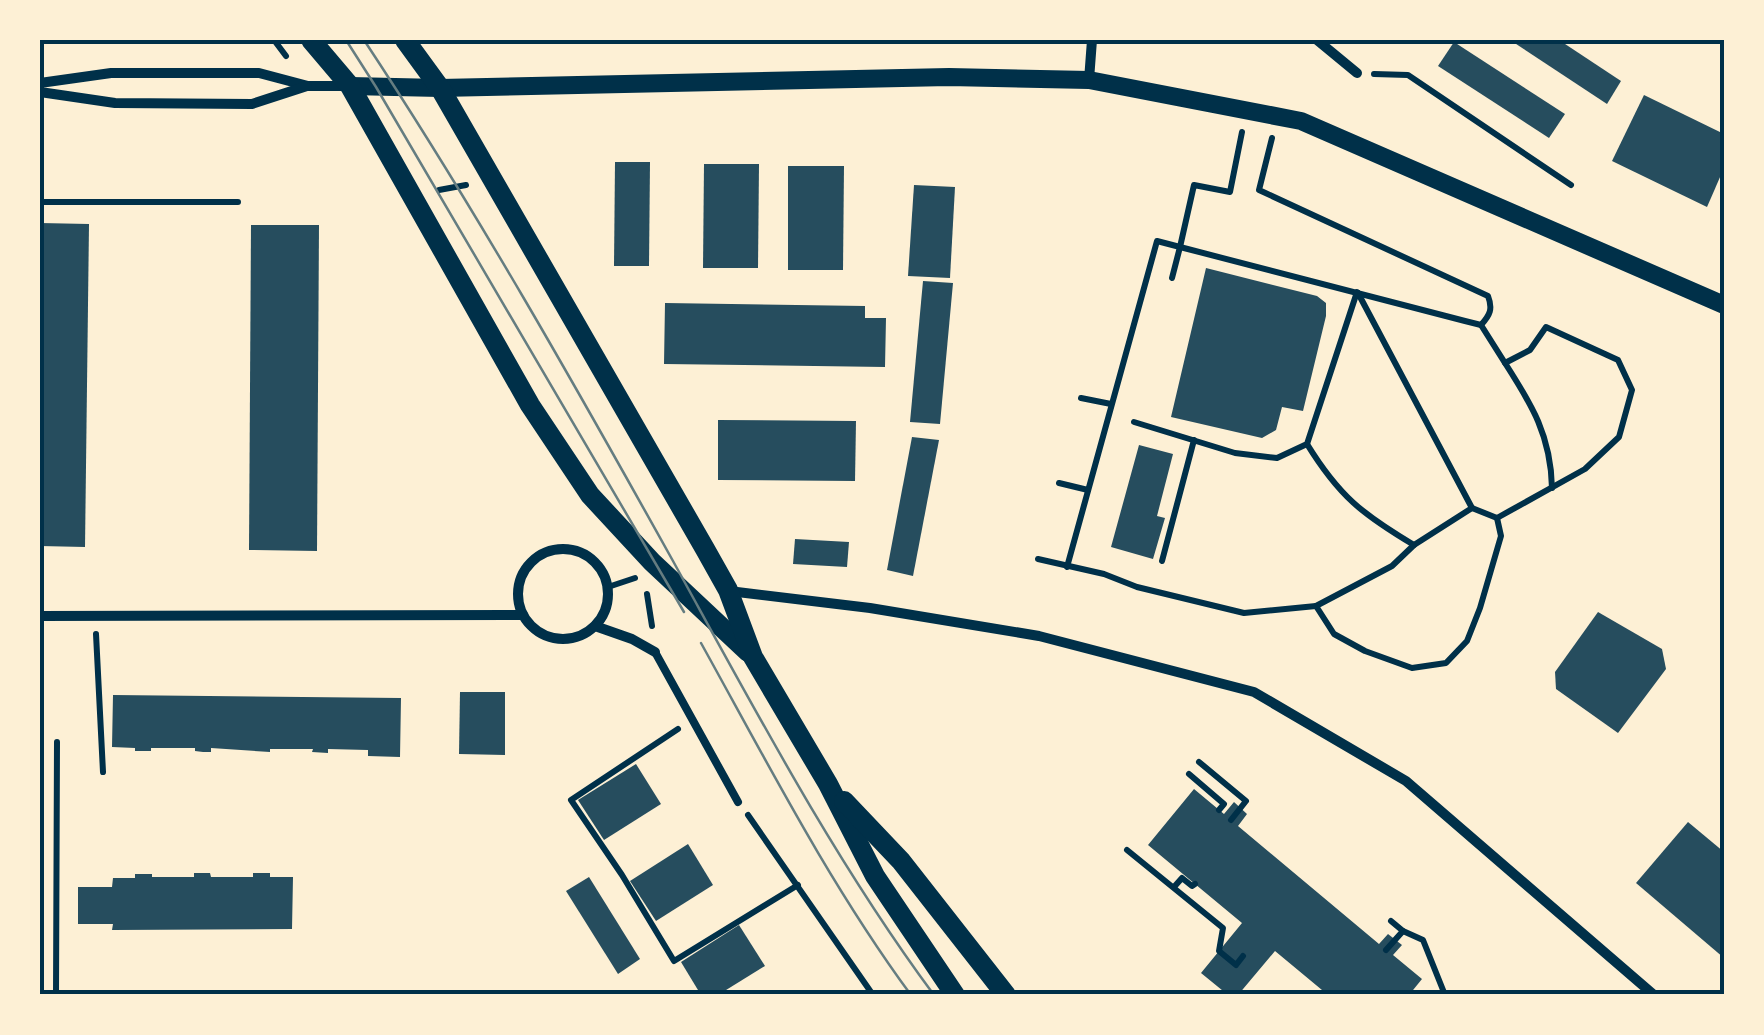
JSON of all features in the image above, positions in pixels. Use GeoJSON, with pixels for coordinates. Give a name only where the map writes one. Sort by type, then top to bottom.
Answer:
{"type":"FeatureCollection","features":[{"type":"Feature","properties":{"kind":"main road"},"geometry":{"type":"LineString","coordinates":[[311,40],[350,86],[530,405],[590,495],[652,562],[753,657]]}},
{"type":"Feature","properties":{"kind":"main road"},"geometry":{"type":"LineString","coordinates":[[405,40],[440,88],[728,590],[753,657],[828,784],[875,876],[956,995]]}},
{"type":"Feature","properties":{"kind":"main road"},"geometry":{"type":"LineString","coordinates":[[828,784],[901,861],[1006,995]]}},
{"type":"Feature","properties":{"kind":"street"},"geometry":{"type":"LineString","coordinates":[[1089,80],[1092,40]]}},
{"type":"Feature","properties":{"kind":"street"},"geometry":{"type":"LineString","coordinates":[[1317,40],[1358,73]]}},
{"type":"Feature","properties":{"kind":"street"},"geometry":{"type":"LineString","coordinates":[[40,82],[112,74],[259,72],[308,86],[440,88],[949,77],[1089,80],[1300,121],[1724,305]]}},
{"type":"Feature","properties":{"kind":"street"},"geometry":{"type":"LineString","coordinates":[[40,92],[115,102],[252,104],[308,86]]}},
{"type":"Feature","properties":{"kind":"street"},"geometry":{"type":"LineString","coordinates":[[569,549],[592,560],[604,576],[608,599],[595,626],[576,638],[548,638],[538,632],[523,615],[517,592],[524,572],[546,552],[569,549]]}},
{"type":"Feature","properties":{"kind":"street"},"geometry":{"type":"LineString","coordinates":[[728,590],[1040,636],[1254,692],[1406,781],[1654,995]]}},
{"type":"Feature","properties":{"kind":"street"},"geometry":{"type":"LineString","coordinates":[[40,616],[523,615]]}},
{"type":"Feature","properties":{"kind":"street"},"geometry":{"type":"LineString","coordinates":[[595,626],[656,652]]}},
{"type":"Feature","properties":{"kind":"lane"},"geometry":{"type":"LineString","coordinates":[[656,652],[738,802]]}},
{"type":"Feature","properties":{"kind":"path"},"geometry":{"type":"LineString","coordinates":[[1358,73],[1408,75],[1571,185]]}},
{"type":"Feature","properties":{"kind":"path"},"geometry":{"type":"LineString","coordinates":[[1277,117],[1259,190],[1488,296],[1489,315],[1481,324]]}},
{"type":"Feature","properties":{"kind":"path"},"geometry":{"type":"LineString","coordinates":[[1172,278],[1194,185],[1230,192],[1236,163]]}},
{"type":"Feature","properties":{"kind":"path"},"geometry":{"type":"LineString","coordinates":[[40,202],[238,202]]}},
{"type":"Feature","properties":{"kind":"path"},"geometry":{"type":"LineString","coordinates":[[1067,566],[1156,242],[1481,324],[1537,413],[1551,460],[1552,488]]}},
{"type":"Feature","properties":{"kind":"path"},"geometry":{"type":"LineString","coordinates":[[1134,422],[1235,453],[1277,458],[1308,444],[1357,292]]}},
{"type":"Feature","properties":{"kind":"path"},"geometry":{"type":"LineString","coordinates":[[1357,292],[1472,508],[1497,518]]}},
{"type":"Feature","properties":{"kind":"path"},"geometry":{"type":"LineString","coordinates":[[1497,518],[1585,469],[1619,436],[1632,390],[1618,360],[1546,327],[1530,350],[1506,362]]}},
{"type":"Feature","properties":{"kind":"path"},"geometry":{"type":"LineString","coordinates":[[1081,398],[1112,404]]}},
{"type":"Feature","properties":{"kind":"path"},"geometry":{"type":"LineString","coordinates":[[1162,561],[1194,440]]}},
{"type":"Feature","properties":{"kind":"path"},"geometry":{"type":"LineString","coordinates":[[1308,444],[1329,480],[1364,514],[1414,545]]}},
{"type":"Feature","properties":{"kind":"path"},"geometry":{"type":"LineString","coordinates":[[1059,483],[1088,490]]}},
{"type":"Feature","properties":{"kind":"path"},"geometry":{"type":"LineString","coordinates":[[1038,559],[1244,613],[1316,606],[1392,566],[1414,545],[1472,508]]}},
{"type":"Feature","properties":{"kind":"path"},"geometry":{"type":"LineString","coordinates":[[1316,606],[1334,634],[1365,651],[1412,668],[1446,663],[1467,641],[1480,608],[1502,536],[1497,518]]}},
{"type":"Feature","properties":{"kind":"path"},"geometry":{"type":"LineString","coordinates":[[96,659],[103,772]]}},
{"type":"Feature","properties":{"kind":"path"},"geometry":{"type":"LineString","coordinates":[[691,720],[571,800],[674,961],[798,885]]}},
{"type":"Feature","properties":{"kind":"path"},"geometry":{"type":"LineString","coordinates":[[56,995],[57,742]]}},
{"type":"Feature","properties":{"kind":"path"},"geometry":{"type":"LineString","coordinates":[[1199,762],[1246,801],[1231,820]]}},
{"type":"Feature","properties":{"kind":"path"},"geometry":{"type":"LineString","coordinates":[[1188,774],[1224,804],[1219,810]]}},
{"type":"Feature","properties":{"kind":"path"},"geometry":{"type":"LineString","coordinates":[[738,802],[873,995]]}},
{"type":"Feature","properties":{"kind":"path"},"geometry":{"type":"LineString","coordinates":[[1127,850],[1223,928],[1219,951],[1236,965],[1243,956]]}},
{"type":"Feature","properties":{"kind":"path"},"geometry":{"type":"LineString","coordinates":[[1174,887],[1182,878],[1192,886],[1195,884]]}},
{"type":"Feature","properties":{"kind":"path"},"geometry":{"type":"LineString","coordinates":[[1391,922],[1423,940],[1444,995]]}},
{"type":"Feature","properties":{"kind":"path"},"geometry":{"type":"LineString","coordinates":[[1386,950],[1403,931]]}},
{"type":"Feature","properties":{"kind":"building"},"geometry":{"type":"Polygon","coordinates":[[[1510,40],[1559,40],[1621,81],[1607,104],[1510,40]]]}},
{"type":"Feature","properties":{"kind":"building"},"geometry":{"type":"Polygon","coordinates":[[[1454,42],[1565,114],[1549,138],[1438,66],[1454,42]]]}},
{"type":"Feature","properties":{"kind":"building"},"geometry":{"type":"Polygon","coordinates":[[[1644,95],[1724,134],[1724,168],[1707,207],[1612,161],[1644,95]]]}},
{"type":"Feature","properties":{"kind":"building"},"geometry":{"type":"Polygon","coordinates":[[[615,162],[650,162],[649,266],[614,266],[615,162]]]}},
{"type":"Feature","properties":{"kind":"building"},"geometry":{"type":"Polygon","coordinates":[[[704,164],[759,164],[758,268],[703,268],[704,164]]]}},
{"type":"Feature","properties":{"kind":"building"},"geometry":{"type":"Polygon","coordinates":[[[788,166],[844,166],[843,270],[788,270],[788,166]]]}},
{"type":"Feature","properties":{"kind":"building"},"geometry":{"type":"Polygon","coordinates":[[[914,185],[955,187],[950,278],[908,276],[914,185]]]}},
{"type":"Feature","properties":{"kind":"building"},"geometry":{"type":"Polygon","coordinates":[[[40,223],[89,224],[85,547],[40,546],[40,223]]]}},
{"type":"Feature","properties":{"kind":"building"},"geometry":{"type":"Polygon","coordinates":[[[251,225],[319,225],[317,551],[249,550],[251,225]]]}},
{"type":"Feature","properties":{"kind":"building"},"geometry":{"type":"Polygon","coordinates":[[[1206,268],[1317,296],[1326,303],[1303,411],[1282,407],[1276,430],[1262,438],[1171,417],[1206,268]]]}},
{"type":"Feature","properties":{"kind":"building"},"geometry":{"type":"Polygon","coordinates":[[[923,281],[953,283],[940,424],[910,422],[923,281]]]}},
{"type":"Feature","properties":{"kind":"building"},"geometry":{"type":"Polygon","coordinates":[[[665,303],[865,306],[865,318],[886,318],[885,367],[664,364],[665,303]]]}},
{"type":"Feature","properties":{"kind":"building"},"geometry":{"type":"Polygon","coordinates":[[[718,420],[856,421],[855,481],[718,480],[718,420]]]}},
{"type":"Feature","properties":{"kind":"building"},"geometry":{"type":"Polygon","coordinates":[[[912,437],[939,440],[913,576],[887,570],[912,437]]]}},
{"type":"Feature","properties":{"kind":"building"},"geometry":{"type":"Polygon","coordinates":[[[1139,445],[1173,454],[1157,516],[1165,518],[1153,559],[1111,547],[1139,445]]]}},
{"type":"Feature","properties":{"kind":"building"},"geometry":{"type":"Polygon","coordinates":[[[795,539],[849,542],[847,567],[793,564],[795,539]]]}},
{"type":"Feature","properties":{"kind":"building"},"geometry":{"type":"Polygon","coordinates":[[[1598,612],[1662,649],[1666,669],[1618,733],[1556,689],[1555,672],[1598,612]]]}},
{"type":"Feature","properties":{"kind":"building"},"geometry":{"type":"Polygon","coordinates":[[[460,692],[505,692],[505,755],[459,754],[460,692]]]}},
{"type":"Feature","properties":{"kind":"building"},"geometry":{"type":"Polygon","coordinates":[[[113,695],[401,698],[400,757],[368,756],[368,750],[328,749],[328,753],[312,752],[313,749],[270,752],[211,748],[211,752],[203,752],[195,748],[135,751],[112,747],[113,695]]]}},
{"type":"Feature","properties":{"kind":"building"},"geometry":{"type":"Polygon","coordinates":[[[636,764],[661,804],[604,840],[578,800],[636,764]]]}},
{"type":"Feature","properties":{"kind":"building"},"geometry":{"type":"Polygon","coordinates":[[[1194,789],[1224,814],[1234,802],[1247,814],[1238,826],[1379,944],[1388,934],[1402,945],[1393,955],[1422,979],[1409,995],[1328,995],[1275,951],[1238,995],[1228,995],[1201,973],[1242,923],[1148,845],[1194,789]]]}},
{"type":"Feature","properties":{"kind":"building"},"geometry":{"type":"Polygon","coordinates":[[[1688,822],[1724,852],[1724,958],[1636,883],[1688,822]]]}},
{"type":"Feature","properties":{"kind":"building"},"geometry":{"type":"Polygon","coordinates":[[[688,844],[713,885],[656,921],[630,881],[688,844]]]}},
{"type":"Feature","properties":{"kind":"building"},"geometry":{"type":"Polygon","coordinates":[[[194,873],[210,873],[211,877],[270,873],[270,877],[293,877],[292,929],[112,930],[113,924],[78,924],[78,887],[112,887],[113,878],[135,878],[135,874],[194,877],[194,873]]]}},
{"type":"Feature","properties":{"kind":"building"},"geometry":{"type":"Polygon","coordinates":[[[589,877],[640,959],[618,974],[566,891],[589,877]]]}},
{"type":"Feature","properties":{"kind":"building"},"geometry":{"type":"Polygon","coordinates":[[[739,925],[765,966],[718,995],[701,995],[681,962],[739,925]]]}},
{"type":"Feature","properties":{"kind":"tram line"},"geometry":{"type":"LineString","coordinates":[[346,40],[684,612]]}},
{"type":"Feature","properties":{"kind":"tram line"},"geometry":{"type":"LineString","coordinates":[[364,40],[523,298],[829,837],[934,995]]}},
{"type":"Feature","properties":{"kind":"tram line"},"geometry":{"type":"LineString","coordinates":[[701,643],[826,867],[911,995]]}}]}
